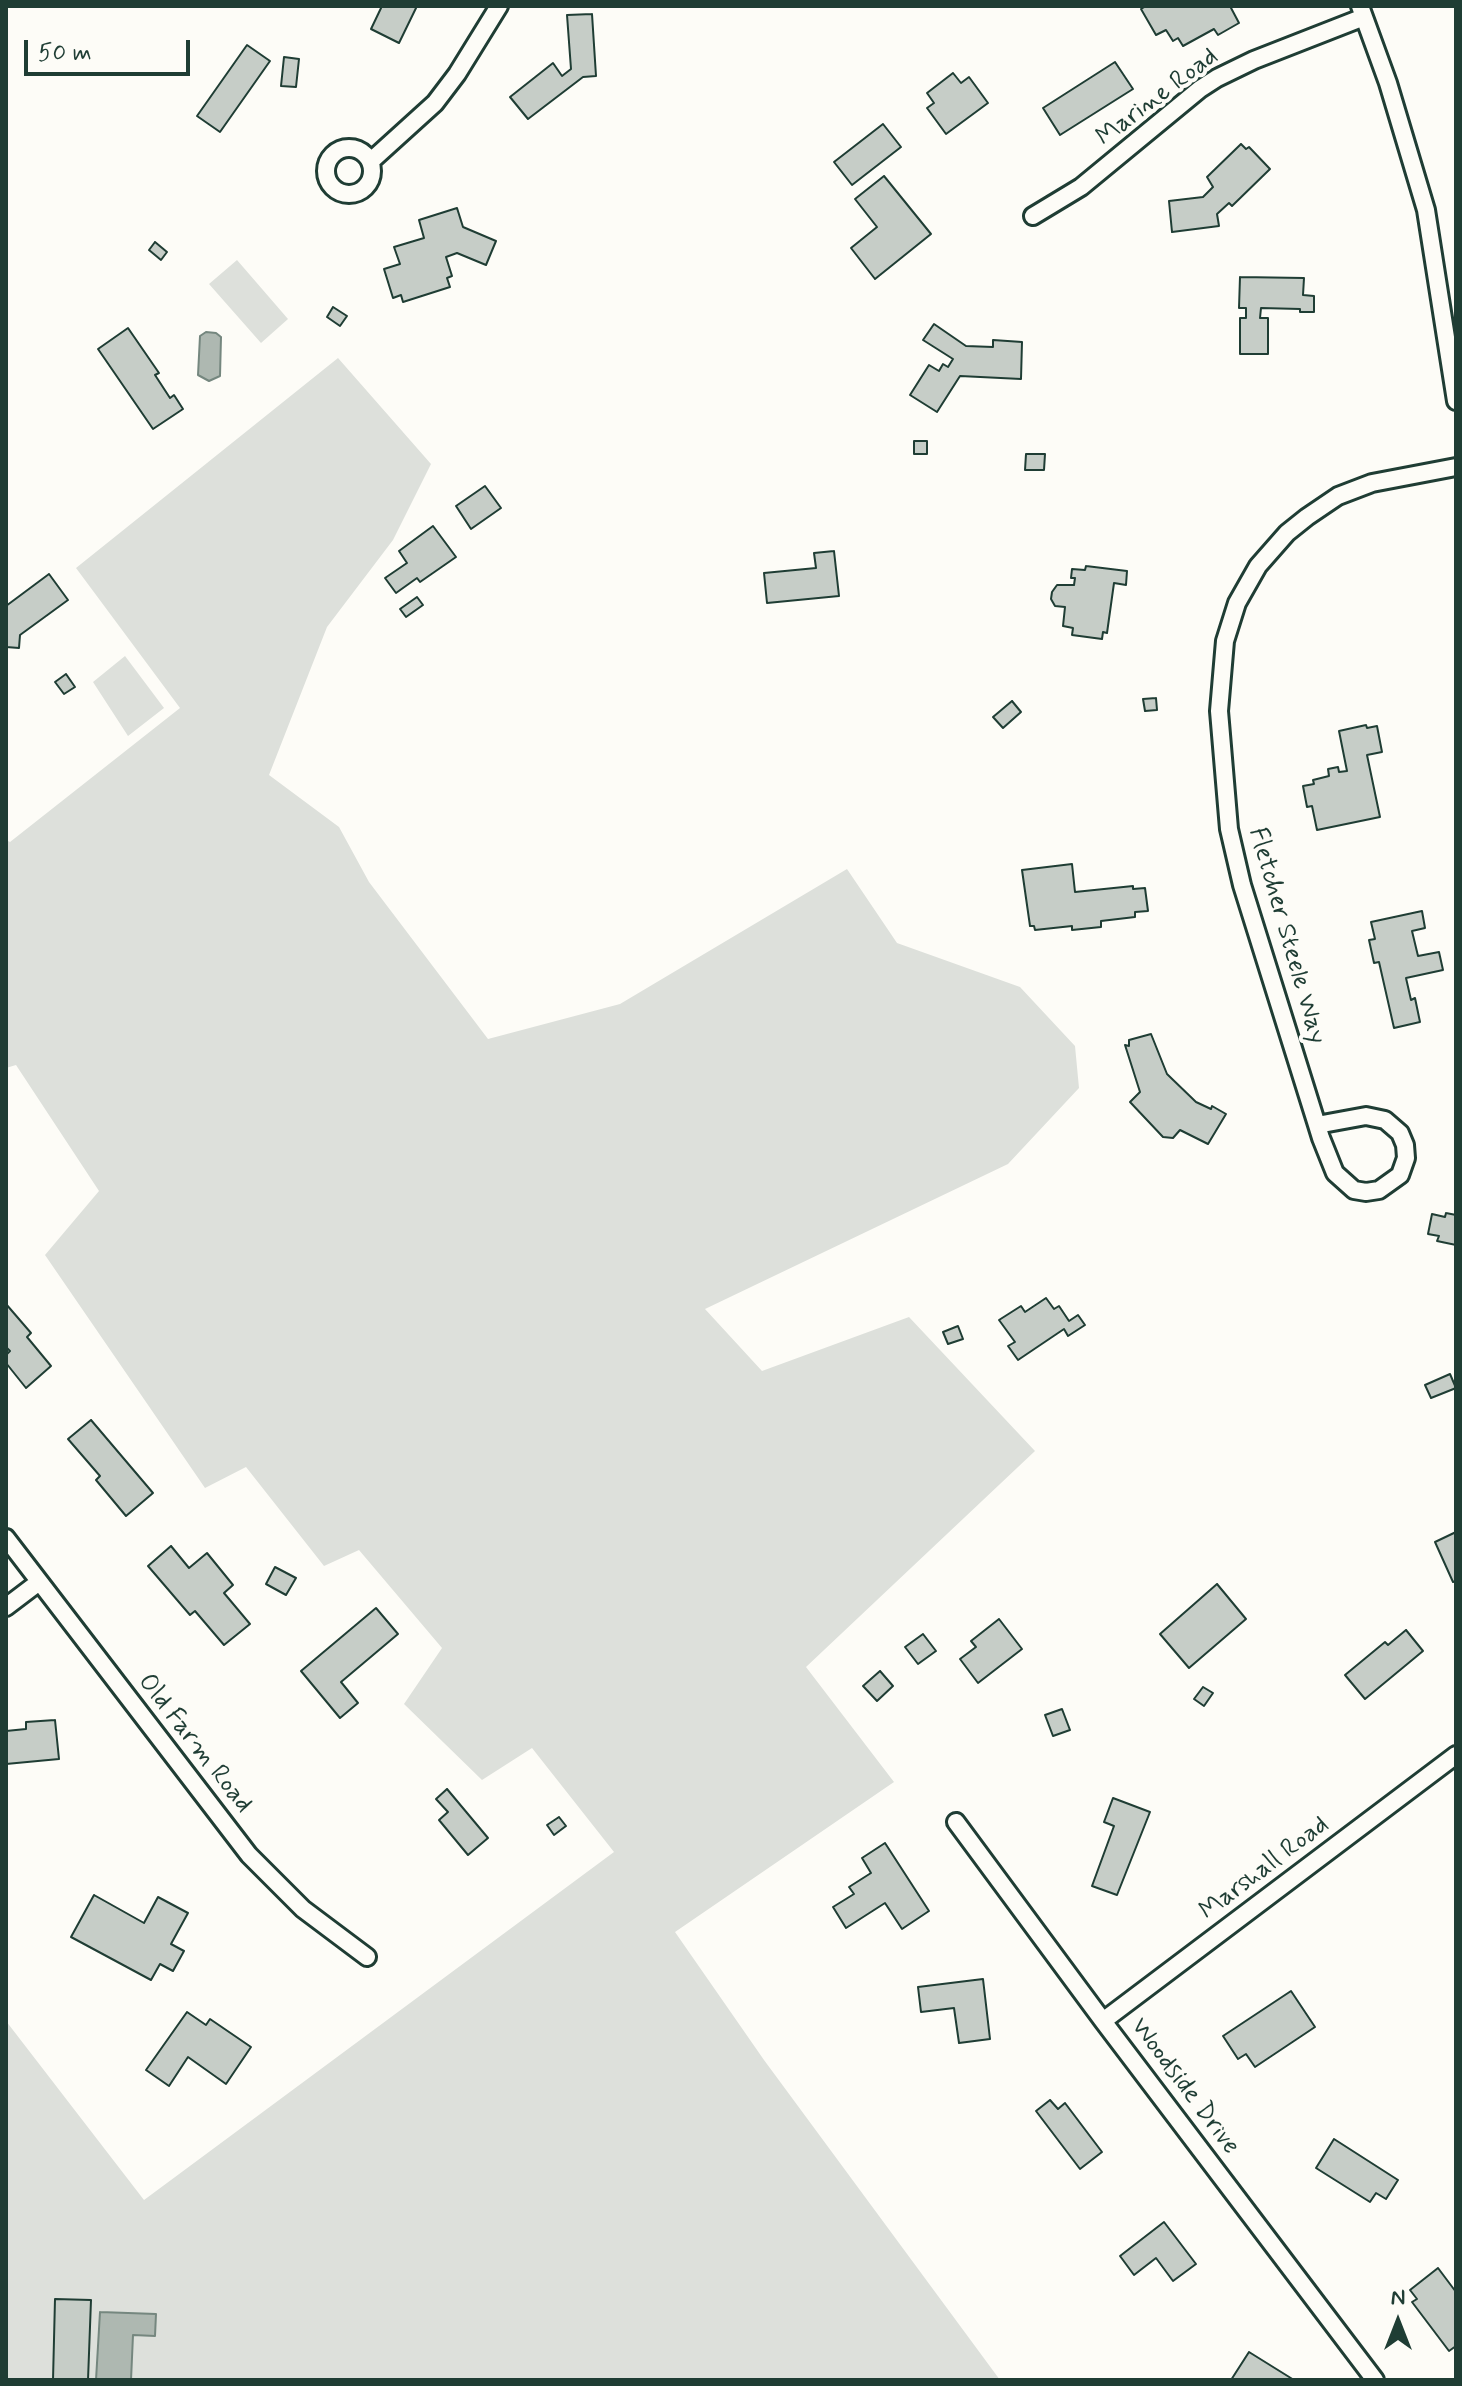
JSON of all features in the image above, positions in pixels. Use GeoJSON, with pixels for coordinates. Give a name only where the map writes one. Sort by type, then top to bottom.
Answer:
{"type":"FeatureCollection","features":[{"type":"Feature","properties":{"kind":"street"},"geometry":{"type":"LineString","coordinates":[[371,161],[435,103],[499,6]]}},
{"type":"Feature","properties":{"kind":"street"},"geometry":{"type":"LineString","coordinates":[[1362,12],[1388,83],[1431,230],[1456,401]]}},
{"type":"Feature","properties":{"kind":"street","name":"Marine Road"},"geometry":{"type":"LineString","coordinates":[[1033,216],[1081,187],[1217,78],[1362,12]]}},
{"type":"Feature","properties":{"kind":"street","name":"Fletcher Steele Way"},"geometry":{"type":"LineString","coordinates":[[1317,1125],[1366,1116],[1379,1117],[1395,1127],[1405,1145],[1405,1164],[1400,1175],[1391,1185],[1379,1190],[1360,1192],[1349,1187],[1338,1179],[1317,1125],[1242,885],[1229,829],[1219,696],[1225,641],[1237,603],[1258,566],[1287,533],[1307,517],[1338,496],[1372,483],[1456,467]]}},
{"type":"Feature","properties":{"kind":"street","name":"Old Farm Road"},"geometry":{"type":"LineString","coordinates":[[6,1538],[257,1864],[321,1924],[367,1957]]}},
{"type":"Feature","properties":{"kind":"street"},"geometry":{"type":"LineString","coordinates":[[6,1607],[39,1582]]}},
{"type":"Feature","properties":{"kind":"street","name":"Marshall Road"},"geometry":{"type":"LineString","coordinates":[[1103,2021],[1456,1755]]}},
{"type":"Feature","properties":{"kind":"street","name":"Woodside Drive"},"geometry":{"type":"LineString","coordinates":[[956,1822],[1375,2380]]}},
{"type":"Feature","properties":{"kind":"shaded area"},"geometry":{"type":"Polygon","coordinates":[[[237,260],[288,319],[261,343],[209,284],[237,260]]]}},
{"type":"Feature","properties":{"kind":"shaded area"},"geometry":{"type":"Polygon","coordinates":[[[206,332],[221,337],[220,376],[209,381],[198,375],[200,336],[206,332]]]}},
{"type":"Feature","properties":{"kind":"shaded area"},"geometry":{"type":"Polygon","coordinates":[[[338,358],[431,464],[393,540],[327,627],[269,775],[339,827],[369,882],[488,1039],[620,1004],[847,869],[897,943],[1020,987],[1075,1046],[1079,1088],[1008,1164],[705,1309],[762,1371],[909,1317],[1035,1451],[806,1667],[894,1782],[675,1932],[764,2060],[1000,2380],[6,2380],[6,2021],[144,2200],[614,1852],[532,1748],[482,1780],[404,1704],[442,1648],[359,1550],[324,1566],[246,1467],[205,1488],[45,1255],[99,1191],[16,1065],[6,1068],[6,840],[10,842],[180,708],[76,568],[338,358]]]}},
{"type":"Feature","properties":{"kind":"shaded area"},"geometry":{"type":"Polygon","coordinates":[[[125,656],[164,708],[128,736],[93,682],[125,656]]]}},
{"type":"Feature","properties":{"kind":"shaded area"},"geometry":{"type":"Polygon","coordinates":[[[100,2312],[156,2314],[155,2336],[133,2335],[131,2380],[96,2380],[100,2312]]]}},
{"type":"Feature","properties":{"kind":"building"},"geometry":{"type":"Polygon","coordinates":[[[382,6],[417,6],[399,43],[371,29],[382,6]]]}},
{"type":"Feature","properties":{"kind":"building"},"geometry":{"type":"Polygon","coordinates":[[[1146,6],[1230,6],[1239,23],[1218,35],[1214,29],[1183,46],[1178,38],[1173,41],[1166,30],[1156,35],[1141,9],[1146,6]]]}},
{"type":"Feature","properties":{"kind":"building"},"geometry":{"type":"Polygon","coordinates":[[[592,14],[596,76],[583,77],[528,119],[510,97],[553,63],[562,76],[571,69],[567,15],[592,14]]]}},
{"type":"Feature","properties":{"kind":"building"},"geometry":{"type":"Polygon","coordinates":[[[247,45],[270,61],[220,132],[197,116],[247,45]]]}},
{"type":"Feature","properties":{"kind":"building"},"geometry":{"type":"Polygon","coordinates":[[[284,57],[299,59],[296,87],[281,86],[284,57]]]}},
{"type":"Feature","properties":{"kind":"building"},"geometry":{"type":"Polygon","coordinates":[[[1115,62],[1133,89],[1060,135],[1043,108],[1115,62]]]}},
{"type":"Feature","properties":{"kind":"building"},"geometry":{"type":"Polygon","coordinates":[[[953,73],[961,83],[969,77],[988,103],[946,134],[927,108],[934,103],[927,93],[953,73]]]}},
{"type":"Feature","properties":{"kind":"building"},"geometry":{"type":"Polygon","coordinates":[[[883,124],[901,147],[852,185],[834,162],[883,124]]]}},
{"type":"Feature","properties":{"kind":"building"},"geometry":{"type":"Polygon","coordinates":[[[1241,144],[1246,149],[1249,147],[1270,169],[1232,206],[1229,203],[1217,214],[1219,226],[1172,232],[1169,201],[1203,197],[1213,187],[1207,177],[1241,144]]]}},
{"type":"Feature","properties":{"kind":"building"},"geometry":{"type":"Polygon","coordinates":[[[884,176],[931,234],[875,279],[851,248],[877,227],[855,199],[884,176]]]}},
{"type":"Feature","properties":{"kind":"building"},"geometry":{"type":"Polygon","coordinates":[[[457,208],[463,227],[496,241],[486,265],[457,253],[446,257],[452,276],[447,278],[450,287],[403,302],[401,295],[393,298],[384,269],[400,264],[394,247],[424,238],[419,220],[457,208]]]}},
{"type":"Feature","properties":{"kind":"building"},"geometry":{"type":"Polygon","coordinates":[[[155,242],[167,252],[161,260],[149,250],[155,242]]]}},
{"type":"Feature","properties":{"kind":"building"},"geometry":{"type":"Polygon","coordinates":[[[1240,277],[1304,278],[1303,295],[1314,296],[1314,312],[1261,308],[1260,318],[1268,318],[1268,354],[1240,354],[1240,318],[1246,318],[1246,308],[1239,308],[1240,277]]]}},
{"type":"Feature","properties":{"kind":"building"},"geometry":{"type":"Polygon","coordinates":[[[333,307],[347,316],[340,326],[327,317],[333,307]]]}},
{"type":"Feature","properties":{"kind":"building"},"geometry":{"type":"Polygon","coordinates":[[[934,324],[966,346],[993,347],[993,340],[1022,342],[1021,379],[960,376],[937,412],[910,395],[929,365],[939,371],[943,364],[948,367],[953,359],[923,340],[934,324]]]}},
{"type":"Feature","properties":{"kind":"building"},"geometry":{"type":"Polygon","coordinates":[[[128,328],[159,373],[155,375],[170,398],[174,395],[183,409],[153,429],[98,349],[128,328]]]}},
{"type":"Feature","properties":{"kind":"building"},"geometry":{"type":"Polygon","coordinates":[[[914,441],[927,441],[927,454],[914,454],[914,441]]]}},
{"type":"Feature","properties":{"kind":"building"},"geometry":{"type":"Polygon","coordinates":[[[1026,454],[1045,454],[1044,470],[1025,470],[1026,454]]]}},
{"type":"Feature","properties":{"kind":"building"},"geometry":{"type":"Polygon","coordinates":[[[485,486],[501,508],[471,529],[456,506],[485,486]]]}},
{"type":"Feature","properties":{"kind":"building"},"geometry":{"type":"Polygon","coordinates":[[[433,526],[456,557],[420,582],[417,578],[396,593],[385,578],[407,563],[399,551],[433,526]]]}},
{"type":"Feature","properties":{"kind":"building"},"geometry":{"type":"Polygon","coordinates":[[[834,551],[839,596],[767,603],[764,573],[816,568],[814,553],[834,551]]]}},
{"type":"Feature","properties":{"kind":"building"},"geometry":{"type":"Polygon","coordinates":[[[1086,566],[1127,571],[1126,585],[1114,583],[1107,633],[1103,632],[1102,639],[1072,635],[1073,628],[1063,626],[1065,607],[1055,606],[1051,599],[1057,585],[1074,585],[1072,569],[1085,570],[1086,566]]]}},
{"type":"Feature","properties":{"kind":"building"},"geometry":{"type":"Polygon","coordinates":[[[49,574],[68,600],[20,635],[19,648],[6,647],[6,606],[49,574]]]}},
{"type":"Feature","properties":{"kind":"building"},"geometry":{"type":"Polygon","coordinates":[[[417,597],[423,605],[406,617],[400,609],[417,597]]]}},
{"type":"Feature","properties":{"kind":"building"},"geometry":{"type":"Polygon","coordinates":[[[66,674],[75,687],[64,694],[55,682],[66,674]]]}},
{"type":"Feature","properties":{"kind":"building"},"geometry":{"type":"Polygon","coordinates":[[[1156,698],[1157,710],[1145,711],[1143,699],[1156,698]]]}},
{"type":"Feature","properties":{"kind":"building"},"geometry":{"type":"Polygon","coordinates":[[[1012,701],[1021,712],[1003,728],[993,717],[1012,701]]]}},
{"type":"Feature","properties":{"kind":"building"},"geometry":{"type":"Polygon","coordinates":[[[1366,725],[1367,728],[1377,726],[1382,752],[1367,755],[1380,817],[1317,830],[1312,806],[1307,807],[1303,786],[1329,776],[1328,769],[1338,767],[1339,772],[1347,771],[1339,731],[1366,725]]]}},
{"type":"Feature","properties":{"kind":"building"},"geometry":{"type":"Polygon","coordinates":[[[1072,864],[1075,892],[1133,886],[1133,889],[1145,888],[1148,911],[1135,912],[1135,917],[1101,921],[1101,927],[1035,930],[1034,926],[1030,926],[1022,870],[1072,864]]]}},
{"type":"Feature","properties":{"kind":"building"},"geometry":{"type":"Polygon","coordinates":[[[1422,911],[1425,928],[1412,931],[1418,956],[1439,952],[1443,970],[1406,978],[1411,1000],[1415,998],[1420,1022],[1394,1028],[1379,962],[1374,963],[1369,940],[1375,939],[1371,922],[1422,911]]]}},
{"type":"Feature","properties":{"kind":"building"},"geometry":{"type":"Polygon","coordinates":[[[1151,1034],[1167,1074],[1196,1102],[1226,1114],[1208,1144],[1180,1130],[1173,1138],[1163,1137],[1130,1102],[1140,1092],[1125,1045],[1129,1046],[1129,1040],[1151,1034]]]}},
{"type":"Feature","properties":{"kind":"building"},"geometry":{"type":"Polygon","coordinates":[[[1446,1213],[1456,1215],[1456,1245],[1437,1241],[1439,1236],[1428,1234],[1432,1214],[1445,1217],[1446,1213]]]}},
{"type":"Feature","properties":{"kind":"building"},"geometry":{"type":"Polygon","coordinates":[[[1046,1298],[1054,1309],[1059,1306],[1069,1321],[1078,1315],[1085,1325],[1068,1336],[1064,1329],[1018,1360],[1008,1346],[1015,1342],[999,1320],[1021,1306],[1025,1312],[1046,1298]]]}},
{"type":"Feature","properties":{"kind":"building"},"geometry":{"type":"Polygon","coordinates":[[[6,1304],[31,1333],[27,1337],[51,1366],[26,1388],[6,1363],[6,1355],[10,1351],[6,1347],[6,1304]]]}},
{"type":"Feature","properties":{"kind":"building"},"geometry":{"type":"Polygon","coordinates":[[[958,1326],[963,1339],[948,1344],[943,1332],[958,1326]]]}},
{"type":"Feature","properties":{"kind":"building"},"geometry":{"type":"Polygon","coordinates":[[[1450,1374],[1456,1388],[1431,1398],[1425,1385],[1450,1374]]]}},
{"type":"Feature","properties":{"kind":"building"},"geometry":{"type":"Polygon","coordinates":[[[91,1420],[153,1493],[126,1516],[96,1480],[100,1476],[68,1439],[91,1420]]]}},
{"type":"Feature","properties":{"kind":"building"},"geometry":{"type":"Polygon","coordinates":[[[1456,1532],[1456,1581],[1453,1582],[1435,1542],[1456,1532]]]}},
{"type":"Feature","properties":{"kind":"building"},"geometry":{"type":"Polygon","coordinates":[[[171,1546],[189,1568],[207,1553],[233,1585],[224,1593],[250,1624],[224,1645],[195,1611],[190,1615],[148,1566],[171,1546]]]}},
{"type":"Feature","properties":{"kind":"building"},"geometry":{"type":"Polygon","coordinates":[[[275,1567],[296,1578],[286,1595],[266,1584],[275,1567]]]}},
{"type":"Feature","properties":{"kind":"building"},"geometry":{"type":"Polygon","coordinates":[[[1217,1584],[1246,1619],[1189,1668],[1160,1634],[1217,1584]]]}},
{"type":"Feature","properties":{"kind":"building"},"geometry":{"type":"Polygon","coordinates":[[[376,1608],[398,1634],[341,1682],[358,1703],[340,1718],[301,1671],[376,1608]]]}},
{"type":"Feature","properties":{"kind":"building"},"geometry":{"type":"Polygon","coordinates":[[[999,1619],[1022,1649],[978,1683],[960,1659],[976,1647],[971,1641],[999,1619]]]}},
{"type":"Feature","properties":{"kind":"building"},"geometry":{"type":"Polygon","coordinates":[[[1406,1630],[1423,1651],[1365,1699],[1345,1675],[1385,1642],[1388,1645],[1406,1630]]]}},
{"type":"Feature","properties":{"kind":"building"},"geometry":{"type":"Polygon","coordinates":[[[923,1634],[936,1651],[918,1664],[905,1647],[923,1634]]]}},
{"type":"Feature","properties":{"kind":"building"},"geometry":{"type":"Polygon","coordinates":[[[880,1671],[893,1686],[877,1701],[863,1686],[880,1671]]]}},
{"type":"Feature","properties":{"kind":"building"},"geometry":{"type":"Polygon","coordinates":[[[1203,1687],[1213,1693],[1204,1706],[1194,1699],[1203,1687]]]}},
{"type":"Feature","properties":{"kind":"building"},"geometry":{"type":"Polygon","coordinates":[[[1062,1709],[1070,1730],[1053,1736],[1045,1715],[1062,1709]]]}},
{"type":"Feature","properties":{"kind":"building"},"geometry":{"type":"Polygon","coordinates":[[[55,1720],[59,1759],[6,1764],[6,1731],[26,1729],[26,1722],[55,1720]]]}},
{"type":"Feature","properties":{"kind":"building"},"geometry":{"type":"Polygon","coordinates":[[[447,1789],[488,1838],[468,1855],[439,1820],[448,1812],[436,1799],[447,1789]]]}},
{"type":"Feature","properties":{"kind":"building"},"geometry":{"type":"Polygon","coordinates":[[[1113,1798],[1150,1812],[1117,1895],[1092,1886],[1114,1826],[1104,1822],[1113,1798]]]}},
{"type":"Feature","properties":{"kind":"building"},"geometry":{"type":"Polygon","coordinates":[[[559,1817],[566,1826],[554,1835],[547,1825],[559,1817]]]}},
{"type":"Feature","properties":{"kind":"building"},"geometry":{"type":"Polygon","coordinates":[[[885,1843],[929,1911],[902,1929],[885,1903],[846,1928],[833,1907],[854,1894],[849,1887],[871,1873],[862,1858],[885,1843]]]}},
{"type":"Feature","properties":{"kind":"building"},"geometry":{"type":"Polygon","coordinates":[[[94,1895],[144,1923],[158,1897],[188,1913],[171,1944],[184,1951],[173,1971],[160,1964],[151,1980],[71,1937],[94,1895]]]}},
{"type":"Feature","properties":{"kind":"building"},"geometry":{"type":"Polygon","coordinates":[[[983,1979],[990,2039],[959,2043],[954,2008],[921,2012],[918,1987],[983,1979]]]}},
{"type":"Feature","properties":{"kind":"building"},"geometry":{"type":"Polygon","coordinates":[[[1291,1991],[1315,2027],[1255,2067],[1246,2054],[1238,2059],[1223,2036],[1291,1991]]]}},
{"type":"Feature","properties":{"kind":"building"},"geometry":{"type":"Polygon","coordinates":[[[187,2012],[206,2025],[210,2019],[251,2047],[226,2084],[188,2057],[169,2086],[146,2070],[187,2012]]]}},
{"type":"Feature","properties":{"kind":"building"},"geometry":{"type":"Polygon","coordinates":[[[1050,2100],[1058,2109],[1065,2103],[1102,2152],[1080,2169],[1036,2111],[1050,2100]]]}},
{"type":"Feature","properties":{"kind":"building"},"geometry":{"type":"Polygon","coordinates":[[[1334,2139],[1398,2180],[1386,2199],[1376,2193],[1370,2202],[1316,2168],[1334,2139]]]}},
{"type":"Feature","properties":{"kind":"building"},"geometry":{"type":"Polygon","coordinates":[[[1164,2222],[1196,2264],[1173,2281],[1156,2258],[1134,2275],[1120,2256],[1164,2222]]]}},
{"type":"Feature","properties":{"kind":"building"},"geometry":{"type":"Polygon","coordinates":[[[1438,2268],[1456,2292],[1456,2346],[1449,2351],[1412,2302],[1417,2299],[1410,2290],[1438,2268]]]}},
{"type":"Feature","properties":{"kind":"building"},"geometry":{"type":"Polygon","coordinates":[[[55,2299],[91,2300],[88,2380],[53,2380],[55,2299]]]}},
{"type":"Feature","properties":{"kind":"building"},"geometry":{"type":"Polygon","coordinates":[[[1249,2352],[1294,2380],[1231,2380],[1249,2352]]]}}]}
